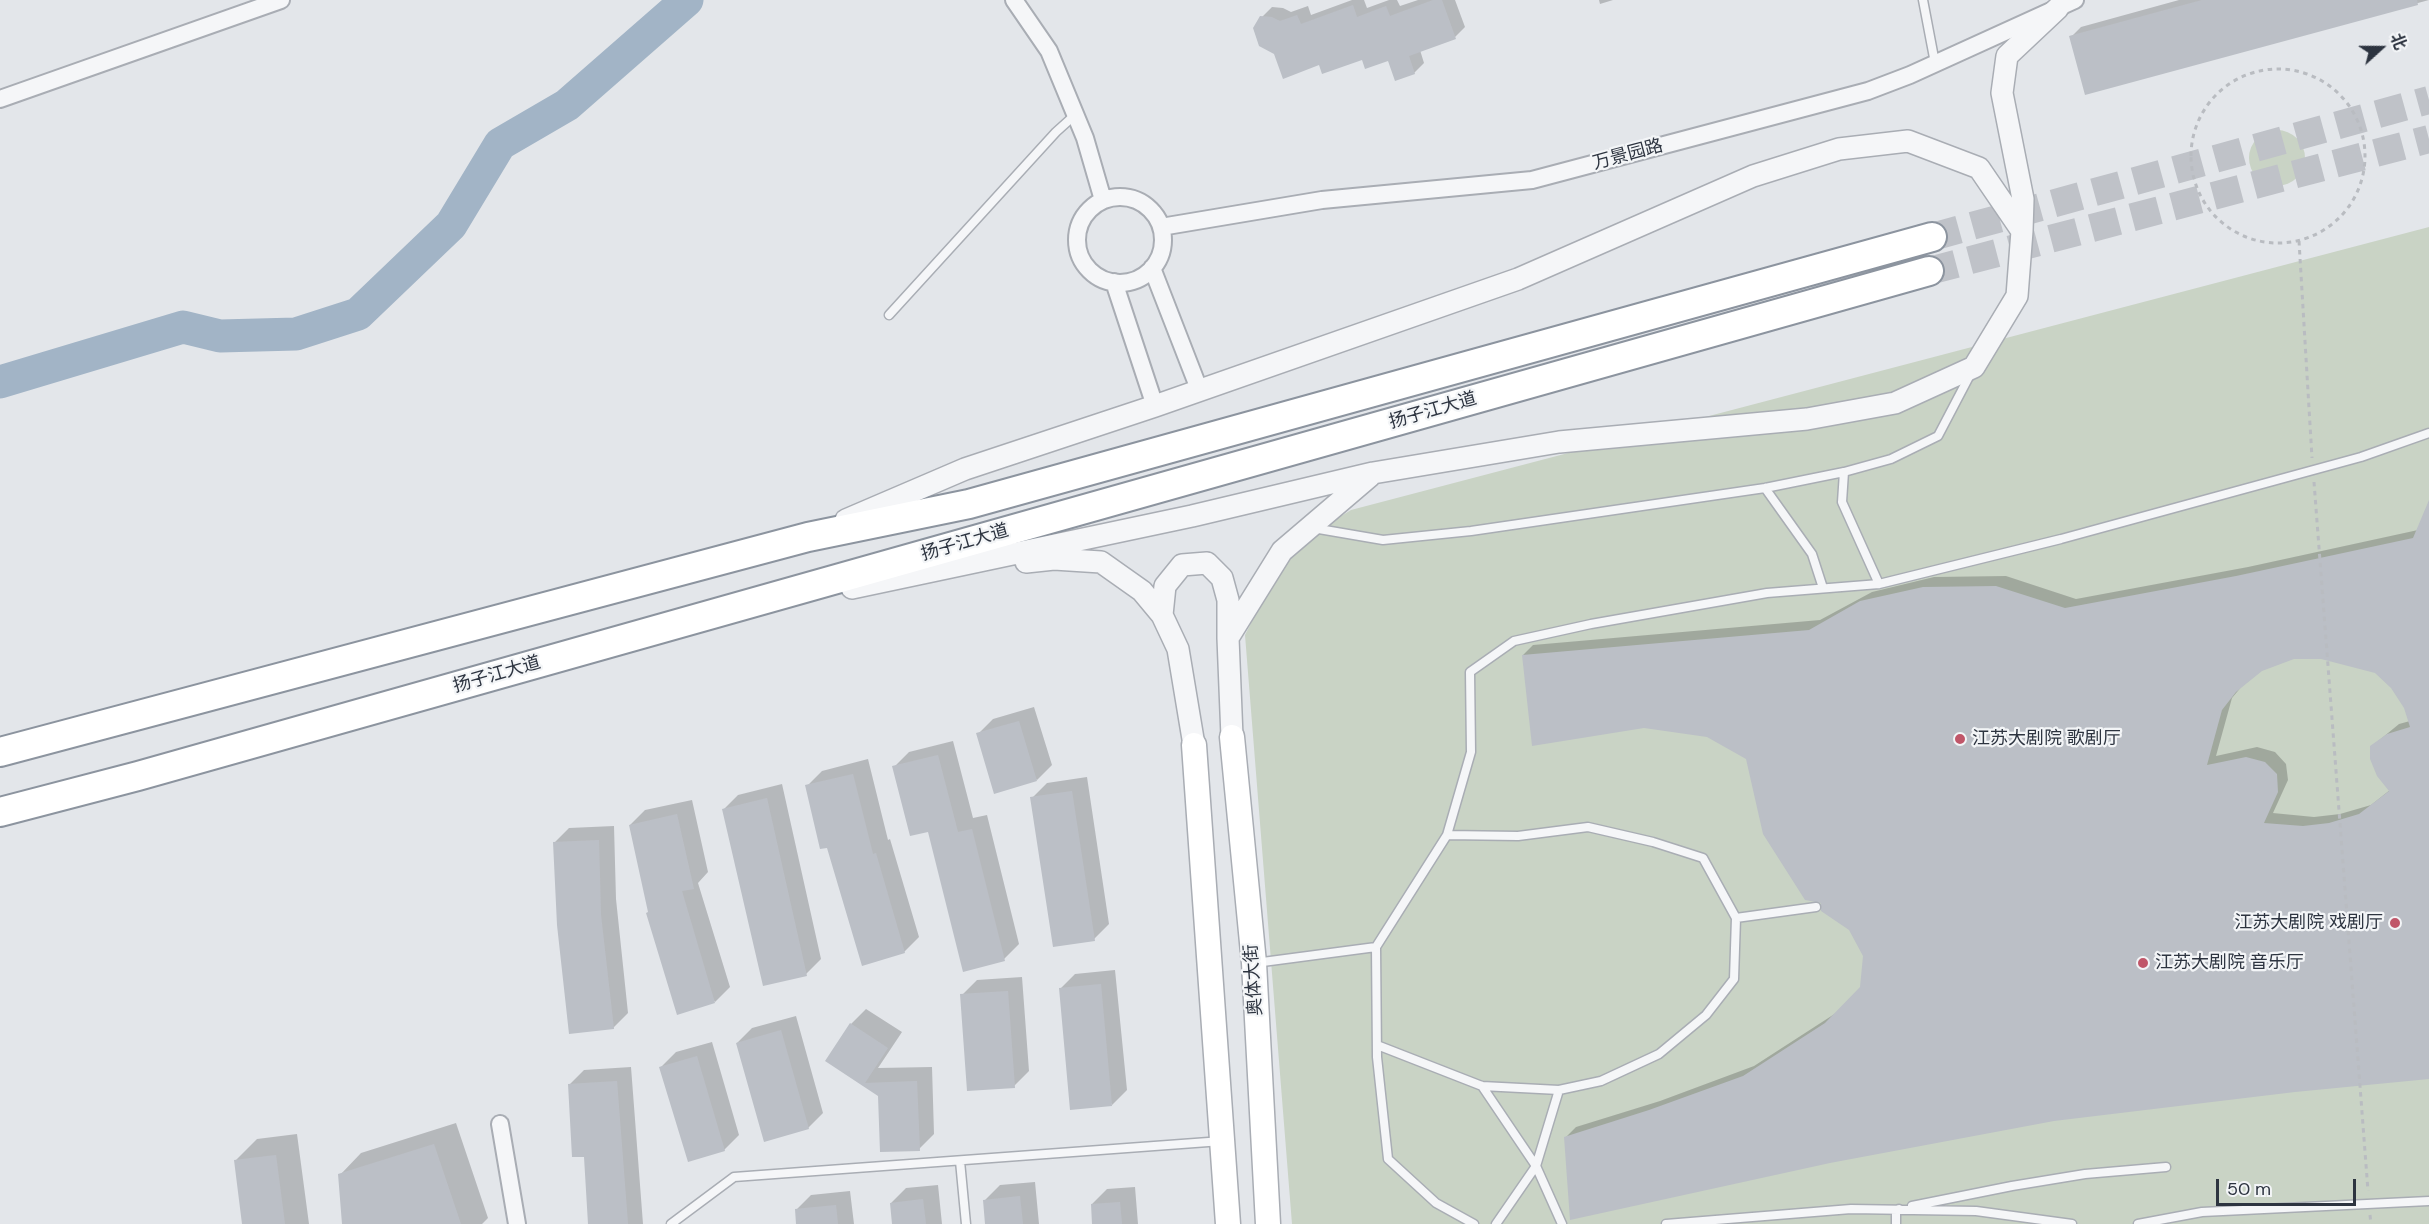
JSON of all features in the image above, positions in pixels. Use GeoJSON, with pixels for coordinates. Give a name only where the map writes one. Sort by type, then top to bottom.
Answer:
{"type":"FeatureCollection","features":[{"type":"Feature","properties":{"kind":"highway","name":"扬子江大道"},"geometry":{"type":"LineString","coordinates":[[0,752],[808,537],[969,504],[1932,237]]}},
{"type":"Feature","properties":{"kind":"highway","name":"扬子江大道"},"geometry":{"type":"LineString","coordinates":[[0,812],[138,776],[1929,271]]}},
{"type":"Feature","properties":{"kind":"main road","name":"奥体大街"},"geometry":{"type":"LineString","coordinates":[[1232,737],[1254,963],[1268,1224]]}},
{"type":"Feature","properties":{"kind":"main road"},"geometry":{"type":"LineString","coordinates":[[1194,745],[1228,1224]]}},
{"type":"Feature","properties":{"kind":"street"},"geometry":{"type":"LineString","coordinates":[[0,99],[281,0]]}},
{"type":"Feature","properties":{"kind":"street"},"geometry":{"type":"LineString","coordinates":[[1014,0],[1049,51],[1076,114],[1103,200]]}},
{"type":"Feature","properties":{"kind":"street"},"geometry":{"type":"LineString","coordinates":[[628,638],[1192,516],[1373,473],[1559,442],[1807,419],[1895,404],[1974,367],[2017,296],[2023,199],[2002,93],[2007,57],[2066,4]]}},
{"type":"Feature","properties":{"kind":"street","name":"万景园路"},"geometry":{"type":"LineString","coordinates":[[1161,227],[1322,200],[1532,180],[1868,91],[2066,4]]}},
{"type":"Feature","properties":{"kind":"street"},"geometry":{"type":"LineString","coordinates":[[808,537],[965,469],[1155,406],[1518,279],[1753,176],[1839,149],[1908,141],[1979,168],[2022,231]]}},
{"type":"Feature","properties":{"kind":"street"},"geometry":{"type":"LineString","coordinates":[[1124,198],[1144,204],[1154,214],[1161,227],[1160,256],[1152,268],[1141,277],[1128,282],[1101,279],[1089,270],[1081,259],[1077,246],[1082,218],[1091,207],[1103,200],[1124,198]]}},
{"type":"Feature","properties":{"kind":"street"},"geometry":{"type":"LineString","coordinates":[[1152,268],[1199,389]]}},
{"type":"Feature","properties":{"kind":"street"},"geometry":{"type":"LineString","coordinates":[[1114,282],[1155,406]]}},
{"type":"Feature","properties":{"kind":"street"},"geometry":{"type":"LineString","coordinates":[[1228,638],[1282,551],[1373,473]]}},
{"type":"Feature","properties":{"kind":"street"},"geometry":{"type":"LineString","coordinates":[[930,571],[1054,560],[1101,562],[1142,591],[1162,615],[1179,649],[1194,745]]}},
{"type":"Feature","properties":{"kind":"street"},"geometry":{"type":"LineString","coordinates":[[1162,615],[1165,586],[1182,565],[1207,563],[1222,578],[1228,600],[1232,737]]}},
{"type":"Feature","properties":{"kind":"street"},"geometry":{"type":"LineString","coordinates":[[500,1124],[517,1224]]}},
{"type":"Feature","properties":{"kind":"lane"},"geometry":{"type":"LineString","coordinates":[[1923,0],[1935,63]]}},
{"type":"Feature","properties":{"kind":"lane"},"geometry":{"type":"LineString","coordinates":[[890,315],[1056,132],[1076,114]]}},
{"type":"Feature","properties":{"kind":"lane"},"geometry":{"type":"LineString","coordinates":[[1309,527],[1383,540],[1471,531],[1765,488],[1844,472],[1891,459],[1938,436],[1974,367]]}},
{"type":"Feature","properties":{"kind":"lane"},"geometry":{"type":"LineString","coordinates":[[1474,1224],[1436,1203],[1388,1159],[1377,1045],[1376,947],[1448,835],[1471,752],[1470,672],[1514,641],[1591,624],[1755,595],[1879,584],[2061,539],[2313,470],[2429,434]]}},
{"type":"Feature","properties":{"kind":"lane"},"geometry":{"type":"LineString","coordinates":[[1844,472],[1842,502],[1879,584]]}},
{"type":"Feature","properties":{"kind":"lane"},"geometry":{"type":"LineString","coordinates":[[1765,488],[1812,554],[1823,588]]}},
{"type":"Feature","properties":{"kind":"lane"},"geometry":{"type":"LineString","coordinates":[[1377,1045],[1482,1086],[1559,1090],[1600,1081],[1659,1054],[1706,1015],[1734,979],[1736,918],[1703,858],[1653,842],[1588,827],[1518,836],[1448,835]]}},
{"type":"Feature","properties":{"kind":"lane"},"geometry":{"type":"LineString","coordinates":[[1736,918],[1816,907]]}},
{"type":"Feature","properties":{"kind":"lane"},"geometry":{"type":"LineString","coordinates":[[1254,963],[1376,947]]}},
{"type":"Feature","properties":{"kind":"lane"},"geometry":{"type":"LineString","coordinates":[[1482,1086],[1536,1166],[1562,1224]]}},
{"type":"Feature","properties":{"kind":"lane"},"geometry":{"type":"LineString","coordinates":[[1496,1224],[1536,1166],[1559,1090]]}},
{"type":"Feature","properties":{"kind":"lane"},"geometry":{"type":"LineString","coordinates":[[671,1224],[734,1177],[1222,1141]]}},
{"type":"Feature","properties":{"kind":"lane"},"geometry":{"type":"LineString","coordinates":[[960,1161],[966,1224]]}},
{"type":"Feature","properties":{"kind":"lane"},"geometry":{"type":"LineString","coordinates":[[1896,1210],[2023,1184],[2166,1167]]}},
{"type":"Feature","properties":{"kind":"lane"},"geometry":{"type":"LineString","coordinates":[[2138,1224],[2202,1212],[2429,1202]]}},
{"type":"Feature","properties":{"kind":"lane"},"geometry":{"type":"LineString","coordinates":[[1666,1224],[1851,1209],[1976,1211],[2072,1224]]}},
{"type":"Feature","properties":{"kind":"lane"},"geometry":{"type":"LineString","coordinates":[[1896,1210],[1896,1224]]}},
{"type":"Feature","properties":{"kind":"path"},"geometry":{"type":"LineString","coordinates":[[2261,69],[2291,69],[2320,79],[2343,97],[2359,123],[2366,152],[2362,182],[2348,208],[2326,229],[2299,241],[2271,243],[2244,237],[2221,222],[2203,200],[2193,174],[2191,146],[2198,120],[2214,96],[2221,90],[2235,79],[2261,69]]}},
{"type":"Feature","properties":{"kind":"path"},"geometry":{"type":"LineString","coordinates":[[2299,241],[2313,470],[2371,1224]]}},
{"type":"Feature","properties":{"kind":"green space"},"geometry":{"type":"Polygon","coordinates":[[[2277,130],[2288,132],[2297,138],[2303,147],[2305,158],[2303,169],[2297,178],[2288,184],[2277,186],[2266,184],[2257,178],[2251,169],[2249,158],[2251,147],[2257,138],[2266,132],[2277,130]]]}},
{"type":"Feature","properties":{"kind":"green space"},"geometry":{"type":"Polygon","coordinates":[[[2429,227],[2429,1224],[1292,1224],[1245,635],[1268,589],[1296,550],[1328,524],[1351,510],[2429,227]]]}},
{"type":"Feature","properties":{"kind":"building"},"geometry":{"type":"Polygon","coordinates":[[[1433,0],[1442,0],[1456,39],[1409,56],[1415,74],[1395,81],[1388,61],[1365,69],[1362,60],[1322,74],[1319,65],[1283,79],[1274,54],[1259,46],[1253,28],[1260,16],[1272,17],[1280,21],[1297,15],[1301,24],[1353,5],[1357,17],[1386,6],[1390,16],[1433,0]]]}},
{"type":"Feature","properties":{"kind":"building"},"geometry":{"type":"Polygon","coordinates":[[[2202,0],[2417,0],[2418,5],[2085,95],[2069,36],[2202,0]]]}},
{"type":"Feature","properties":{"kind":"building"},"geometry":{"type":"Polygon","coordinates":[[[2429,500],[2429,1079],[2295,1092],[2054,1121],[1830,1163],[1570,1220],[1564,1137],[1649,1110],[1743,1076],[1825,1023],[1860,987],[1863,956],[1849,930],[1821,911],[1821,903],[1805,900],[1763,834],[1746,759],[1707,737],[1644,728],[1532,746],[1522,655],[1809,630],[1860,601],[1923,587],[1996,586],[2065,608],[2236,576],[2413,538],[2429,500]],[[2294,659],[2262,671],[2236,692],[2222,710],[2207,765],[2246,757],[2265,762],[2277,774],[2278,792],[2264,823],[2303,826],[2329,823],[2359,814],[2389,791],[2377,776],[2370,759],[2370,746],[2387,734],[2410,727],[2404,708],[2391,688],[2375,673],[2321,659],[2294,659]]]}},
{"type":"Feature","properties":{"kind":"building"},"geometry":{"type":"Polygon","coordinates":[[[1019,721],[1037,781],[994,794],[976,733],[1019,721]]]}},
{"type":"Feature","properties":{"kind":"building"},"geometry":{"type":"Polygon","coordinates":[[[938,755],[958,832],[972,829],[1005,961],[963,972],[928,832],[910,836],[892,766],[938,755]]]}},
{"type":"Feature","properties":{"kind":"building"},"geometry":{"type":"Polygon","coordinates":[[[853,774],[873,854],[876,853],[905,953],[862,966],[827,848],[820,849],[805,785],[853,774]]]}},
{"type":"Feature","properties":{"kind":"building"},"geometry":{"type":"Polygon","coordinates":[[[1072,791],[1095,941],[1053,947],[1030,797],[1072,791]]]}},
{"type":"Feature","properties":{"kind":"building"},"geometry":{"type":"Polygon","coordinates":[[[767,798],[807,976],[763,986],[722,809],[767,798]]]}},
{"type":"Feature","properties":{"kind":"building"},"geometry":{"type":"Polygon","coordinates":[[[677,814],[694,889],[682,891],[715,1003],[677,1015],[646,913],[648,912],[629,825],[677,814]]]}},
{"type":"Feature","properties":{"kind":"building"},"geometry":{"type":"Polygon","coordinates":[[[599,840],[601,915],[614,1029],[569,1034],[557,925],[553,842],[599,840]]]}},
{"type":"Feature","properties":{"kind":"building"},"geometry":{"type":"Polygon","coordinates":[[[1101,984],[1112,1106],[1070,1110],[1059,988],[1101,984]]]}},
{"type":"Feature","properties":{"kind":"building"},"geometry":{"type":"Polygon","coordinates":[[[1008,991],[1015,1088],[967,1091],[960,994],[1008,991]]]}},
{"type":"Feature","properties":{"kind":"building"},"geometry":{"type":"Polygon","coordinates":[[[850,1023],[888,1048],[865,1083],[917,1081],[920,1151],[880,1152],[878,1096],[825,1061],[850,1023]]]}},
{"type":"Feature","properties":{"kind":"building"},"geometry":{"type":"Polygon","coordinates":[[[781,1030],[809,1129],[764,1142],[736,1043],[781,1030]]]}},
{"type":"Feature","properties":{"kind":"building"},"geometry":{"type":"Polygon","coordinates":[[[697,1056],[725,1151],[688,1162],[659,1067],[697,1056]]]}},
{"type":"Feature","properties":{"kind":"building"},"geometry":{"type":"Polygon","coordinates":[[[617,1081],[628,1224],[588,1224],[584,1157],[572,1157],[568,1084],[617,1081]]]}},
{"type":"Feature","properties":{"kind":"building"},"geometry":{"type":"Polygon","coordinates":[[[434,1144],[461,1224],[342,1224],[338,1174],[434,1144]]]}},
{"type":"Feature","properties":{"kind":"building"},"geometry":{"type":"Polygon","coordinates":[[[276,1155],[285,1224],[242,1224],[234,1160],[276,1155]]]}},
{"type":"Feature","properties":{"kind":"building"},"geometry":{"type":"Polygon","coordinates":[[[1020,1196],[1023,1224],[985,1224],[983,1200],[1020,1196]]]}},
{"type":"Feature","properties":{"kind":"building"},"geometry":{"type":"Polygon","coordinates":[[[923,1199],[926,1224],[892,1224],[890,1203],[923,1199]]]}},
{"type":"Feature","properties":{"kind":"building"},"geometry":{"type":"Polygon","coordinates":[[[1120,1202],[1122,1224],[1092,1224],[1091,1204],[1120,1202]]]}},
{"type":"Feature","properties":{"kind":"building"},"geometry":{"type":"Polygon","coordinates":[[[836,1205],[838,1224],[796,1224],[795,1209],[836,1205]]]}},
{"type":"Feature","properties":{"kind":"waterway"},"geometry":{"type":"LineString","coordinates":[[0,382],[183,327],[220,336],[296,334],[358,314],[451,225],[500,144],[567,105],[687,0]]}},
{"type":"Feature","properties":{"kind":"tunnel"},"geometry":{"type":"LineString","coordinates":[[1932,237],[2429,100]]}},
{"type":"Feature","properties":{"kind":"tunnel"},"geometry":{"type":"LineString","coordinates":[[1929,271],[2429,139]]}},
{"type":"Feature","properties":{"kind":"place","name":"江苏大剧院 歌剧厅"},"geometry":{"type":"Point","coordinates":[1960,739]}},
{"type":"Feature","properties":{"kind":"place","name":"江苏大剧院 戏剧厅"},"geometry":{"type":"Point","coordinates":[2395,923]}},
{"type":"Feature","properties":{"kind":"place","name":"江苏大剧院 音乐厅"},"geometry":{"type":"Point","coordinates":[2143,963]}}]}
